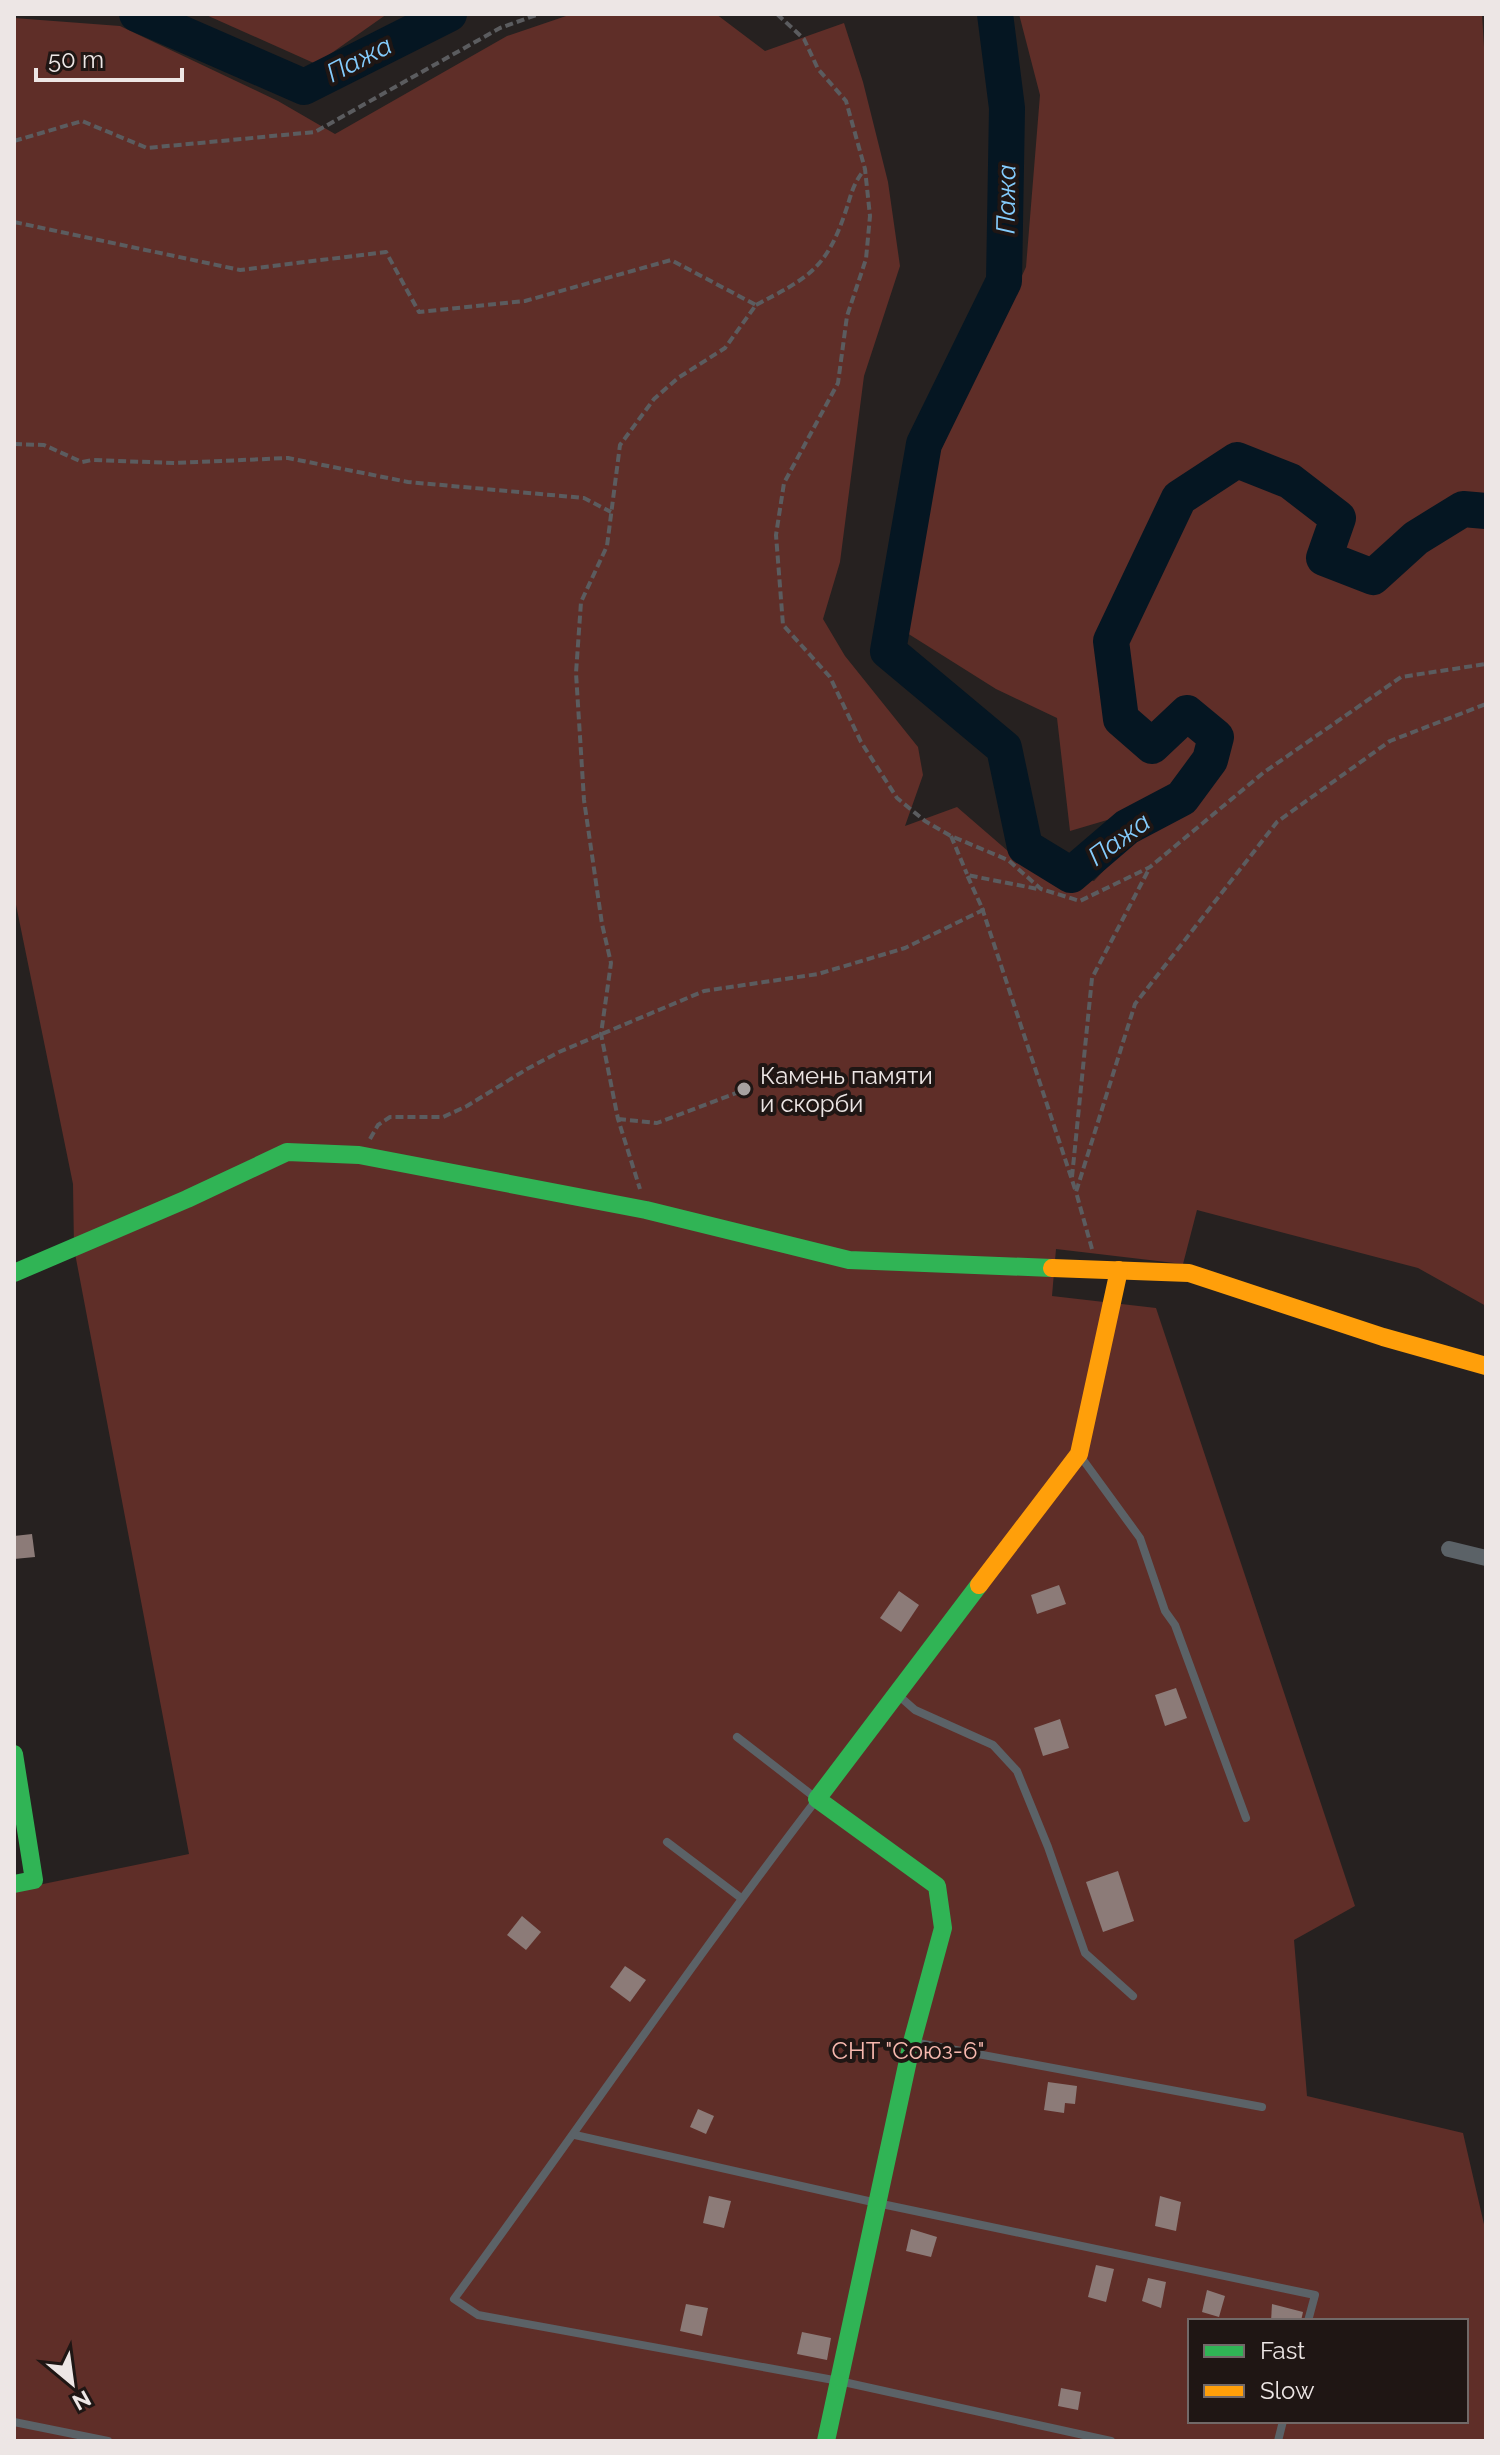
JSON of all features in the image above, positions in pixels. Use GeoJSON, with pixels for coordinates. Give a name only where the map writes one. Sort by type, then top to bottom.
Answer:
{"type":"FeatureCollection","features":[{"type":"Feature","properties":{"kind":"street"},"geometry":{"type":"LineString","coordinates":[[14,1273],[187,1199],[287,1152],[359,1155],[646,1210],[849,1260],[1189,1273],[1383,1337],[1486,1366]]}},
{"type":"Feature","properties":{"kind":"street"},"geometry":{"type":"LineString","coordinates":[[826,2441],[912,2042],[943,1928],[937,1886],[817,1799],[1079,1454],[1119,1270]]}},
{"type":"Feature","properties":{"kind":"street"},"geometry":{"type":"LineString","coordinates":[[1449,1549],[1486,1558]]}},
{"type":"Feature","properties":{"kind":"street"},"geometry":{"type":"LineString","coordinates":[[14,1754],[34,1880],[14,1884]]}},
{"type":"Feature","properties":{"kind":"lane"},"geometry":{"type":"LineString","coordinates":[[1079,1454],[1140,1538],[1165,1611],[1175,1625],[1246,1818]]}},
{"type":"Feature","properties":{"kind":"lane"},"geometry":{"type":"LineString","coordinates":[[896,1693],[915,1710],[993,1745],[1017,1771],[1048,1847],[1085,1953],[1133,1996]]}},
{"type":"Feature","properties":{"kind":"lane"},"geometry":{"type":"LineString","coordinates":[[737,1737],[817,1799],[741,1898],[575,2135],[454,2299],[478,2315],[839,2381],[1111,2441]]}},
{"type":"Feature","properties":{"kind":"lane"},"geometry":{"type":"LineString","coordinates":[[667,1842],[741,1898]]}},
{"type":"Feature","properties":{"kind":"lane"},"geometry":{"type":"LineString","coordinates":[[912,2042],[1262,2107]]}},
{"type":"Feature","properties":{"kind":"lane"},"geometry":{"type":"LineString","coordinates":[[575,2135],[877,2203],[1315,2295],[1309,2319]]}},
{"type":"Feature","properties":{"kind":"lane"},"geometry":{"type":"LineString","coordinates":[[14,2422],[108,2441]]}},
{"type":"Feature","properties":{"kind":"path"},"geometry":{"type":"LineString","coordinates":[[14,141],[82,121],[147,148],[315,132],[500,28],[539,14]]}},
{"type":"Feature","properties":{"kind":"path"},"geometry":{"type":"LineString","coordinates":[[777,14],[804,39],[818,69],[846,101],[865,169],[870,216],[866,259],[847,316],[838,383],[784,483],[776,535],[783,625],[830,677],[861,742],[897,798],[925,821],[951,836],[1008,860],[1041,889]]}},
{"type":"Feature","properties":{"kind":"path"},"geometry":{"type":"LineString","coordinates":[[646,1210],[618,1119],[601,1034],[611,963],[602,924],[584,800],[576,673],[581,602],[607,546],[620,445],[654,399],[678,378],[725,348],[756,305],[804,280],[830,252],[852,186],[865,169]]}},
{"type":"Feature","properties":{"kind":"path"},"geometry":{"type":"LineString","coordinates":[[14,222],[240,270],[386,252],[419,312],[525,301],[671,260],[756,305]]}},
{"type":"Feature","properties":{"kind":"path"},"geometry":{"type":"LineString","coordinates":[[14,444],[44,445],[82,462],[175,463],[288,458],[408,482],[584,498],[611,512]]}},
{"type":"Feature","properties":{"kind":"path"},"geometry":{"type":"LineString","coordinates":[[967,875],[1041,889],[1080,901],[1150,867],[1263,773],[1401,677],[1486,664]]}},
{"type":"Feature","properties":{"kind":"path"},"geometry":{"type":"LineString","coordinates":[[1076,1192],[1135,1004],[1277,822],[1390,741],[1486,704]]}},
{"type":"Feature","properties":{"kind":"path"},"geometry":{"type":"LineString","coordinates":[[951,836],[983,910],[1072,1179],[1097,1270]]}},
{"type":"Feature","properties":{"kind":"path"},"geometry":{"type":"LineString","coordinates":[[1072,1179],[1092,978],[1150,867]]}},
{"type":"Feature","properties":{"kind":"path"},"geometry":{"type":"LineString","coordinates":[[359,1155],[378,1125],[390,1117],[443,1117],[480,1099],[527,1069],[704,991],[818,974],[905,948],[983,910]]}},
{"type":"Feature","properties":{"kind":"path"},"geometry":{"type":"LineString","coordinates":[[618,1119],[657,1123],[744,1090]]}},
{"type":"Feature","properties":{"kind":"green space"},"geometry":{"type":"Polygon","coordinates":[[[204,14],[387,14],[316,64],[204,14]]]}},
{"type":"Feature","properties":{"kind":"green space","name":"СНТ \"Союз-6\""},"geometry":{"type":"Polygon","coordinates":[[[572,14],[716,14],[765,51],[844,23],[863,82],[888,182],[900,266],[864,376],[840,562],[823,619],[845,656],[918,747],[923,775],[905,826],[957,807],[1023,864],[1094,881],[1168,802],[1070,831],[1057,718],[996,689],[907,633],[938,456],[1026,267],[1040,95],[1019,14],[1482,14],[1486,80],[1486,1306],[1418,1268],[1197,1210],[1183,1264],[1056,1249],[1052,1296],[1156,1308],[1355,1906],[1294,1940],[1307,2096],[1463,2133],[1486,2233],[1486,2441],[14,2441],[14,1890],[189,1854],[74,1248],[73,1184],[14,895],[14,18],[120,26],[278,101],[335,134],[507,36],[572,14]]]}},
{"type":"Feature","properties":{"kind":"building"},"geometry":{"type":"Polygon","coordinates":[[[32,1534],[35,1557],[14,1559],[14,1536],[32,1534]]]}},
{"type":"Feature","properties":{"kind":"building"},"geometry":{"type":"Polygon","coordinates":[[[1059,1585],[1066,1604],[1037,1614],[1031,1595],[1059,1585]]]}},
{"type":"Feature","properties":{"kind":"building"},"geometry":{"type":"Polygon","coordinates":[[[899,1591],[919,1605],[901,1632],[880,1618],[899,1591]]]}},
{"type":"Feature","properties":{"kind":"building"},"geometry":{"type":"Polygon","coordinates":[[[1176,1688],[1187,1718],[1165,1726],[1155,1695],[1176,1688]]]}},
{"type":"Feature","properties":{"kind":"building"},"geometry":{"type":"Polygon","coordinates":[[[1060,1719],[1069,1748],[1043,1756],[1034,1728],[1060,1719]]]}},
{"type":"Feature","properties":{"kind":"building"},"geometry":{"type":"Polygon","coordinates":[[[1118,1871],[1134,1921],[1103,1932],[1086,1882],[1118,1871]]]}},
{"type":"Feature","properties":{"kind":"building"},"geometry":{"type":"Polygon","coordinates":[[[522,1916],[541,1932],[526,1950],[507,1935],[522,1916]]]}},
{"type":"Feature","properties":{"kind":"building"},"geometry":{"type":"Polygon","coordinates":[[[625,1966],[646,1980],[630,2002],[610,1987],[625,1966]]]}},
{"type":"Feature","properties":{"kind":"building"},"geometry":{"type":"Polygon","coordinates":[[[1048,2082],[1077,2086],[1075,2104],[1065,2103],[1064,2113],[1044,2110],[1048,2082]]]}},
{"type":"Feature","properties":{"kind":"building"},"geometry":{"type":"Polygon","coordinates":[[[698,2109],[714,2116],[706,2134],[690,2127],[698,2109]]]}},
{"type":"Feature","properties":{"kind":"building"},"geometry":{"type":"Polygon","coordinates":[[[709,2196],[731,2201],[724,2228],[703,2223],[709,2196]]]}},
{"type":"Feature","properties":{"kind":"building"},"geometry":{"type":"Polygon","coordinates":[[[1160,2196],[1181,2202],[1176,2231],[1155,2226],[1160,2196]]]}},
{"type":"Feature","properties":{"kind":"building"},"geometry":{"type":"Polygon","coordinates":[[[911,2229],[937,2237],[931,2257],[906,2251],[911,2229]]]}},
{"type":"Feature","properties":{"kind":"building"},"geometry":{"type":"Polygon","coordinates":[[[1096,2265],[1114,2269],[1106,2302],[1088,2297],[1096,2265]]]}},
{"type":"Feature","properties":{"kind":"building"},"geometry":{"type":"Polygon","coordinates":[[[1148,2278],[1166,2282],[1161,2308],[1142,2301],[1148,2278]]]}},
{"type":"Feature","properties":{"kind":"building"},"geometry":{"type":"Polygon","coordinates":[[[1207,2290],[1225,2296],[1219,2317],[1202,2312],[1207,2290]]]}},
{"type":"Feature","properties":{"kind":"building"},"geometry":{"type":"Polygon","coordinates":[[[686,2304],[708,2308],[702,2336],[680,2331],[686,2304]]]}},
{"type":"Feature","properties":{"kind":"building"},"geometry":{"type":"Polygon","coordinates":[[[1272,2304],[1303,2312],[1301,2319],[1271,2319],[1272,2304]]]}},
{"type":"Feature","properties":{"kind":"building"},"geometry":{"type":"Polygon","coordinates":[[[802,2332],[831,2338],[827,2360],[797,2354],[802,2332]]]}},
{"type":"Feature","properties":{"kind":"building"},"geometry":{"type":"Polygon","coordinates":[[[1061,2388],[1081,2392],[1078,2410],[1058,2406],[1061,2388]]]}},
{"type":"Feature","properties":{"kind":"waterway","name":"Пажа"},"geometry":{"type":"LineString","coordinates":[[137,14],[304,87],[449,14]]}},
{"type":"Feature","properties":{"kind":"waterway","name":"Пажа"},"geometry":{"type":"LineString","coordinates":[[995,14],[1007,108],[1004,281],[924,444],[888,651],[1004,748],[1025,847],[1071,875],[1127,827],[1182,798],[1210,760],[1216,737],[1187,713],[1152,746],[1121,719],[1111,641],[1179,498],[1237,460],[1290,481],[1338,518],[1324,558],[1373,577],[1416,538],[1463,509],[1486,511]]}},
{"type":"Feature","properties":{"kind":"traffic: fast"},"geometry":{"type":"LineString","coordinates":[[14,1273],[187,1199],[287,1152],[359,1155],[646,1210],[849,1260],[1052,1268]]}},
{"type":"Feature","properties":{"kind":"traffic: fast"},"geometry":{"type":"LineString","coordinates":[[826,2441],[912,2042],[943,1928],[937,1886],[817,1799],[979,1585]]}},
{"type":"Feature","properties":{"kind":"traffic: fast"},"geometry":{"type":"LineString","coordinates":[[14,1754],[34,1880],[14,1884]]}},
{"type":"Feature","properties":{"kind":"traffic: slow"},"geometry":{"type":"LineString","coordinates":[[1052,1268],[1189,1273],[1383,1337],[1486,1366]]}},
{"type":"Feature","properties":{"kind":"traffic: slow"},"geometry":{"type":"LineString","coordinates":[[979,1585],[1079,1454],[1119,1270]]}},
{"type":"Feature","properties":{"kind":"place","name":"Камень памяти и скорби"},"geometry":{"type":"Point","coordinates":[744,1089]}}]}
